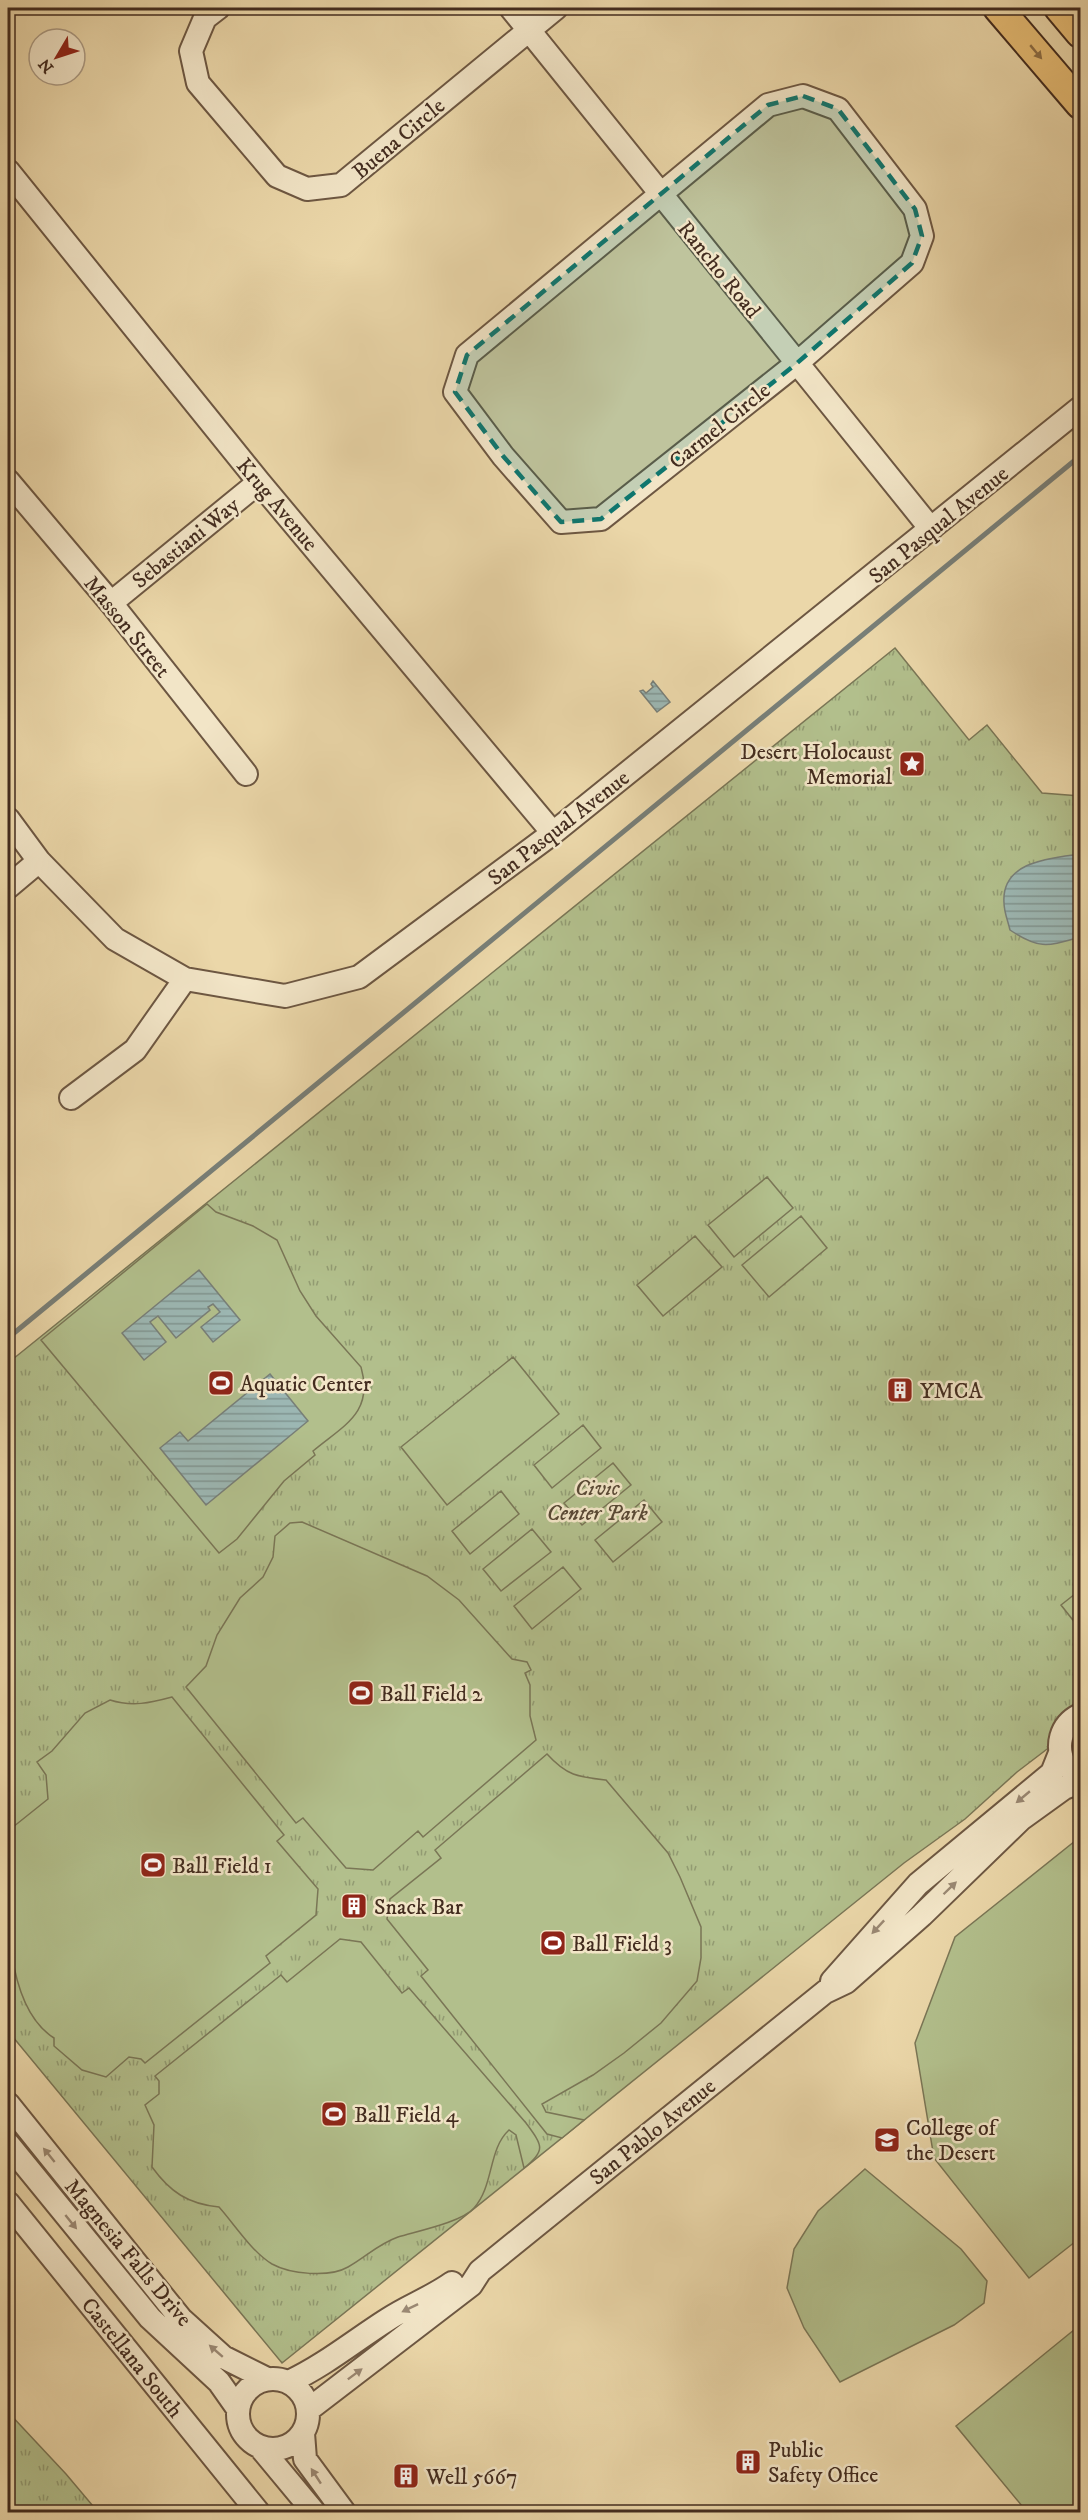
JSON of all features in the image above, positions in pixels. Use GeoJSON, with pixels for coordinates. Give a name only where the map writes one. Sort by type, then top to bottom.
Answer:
{"type":"FeatureCollection","features":[{"type":"Feature","properties":{"kind":"main road"},"geometry":{"type":"LineString","coordinates":[[998,8],[1080,104]]}},
{"type":"Feature","properties":{"kind":"main road"},"geometry":{"type":"LineString","coordinates":[[1059,8],[1080,33]]}},
{"type":"Feature","properties":{"kind":"street","name":"Buena Circle"},"geometry":{"type":"LineString","coordinates":[[218,8],[205,18],[191,51],[198,83],[277,176],[307,189],[341,185],[556,8]]}},
{"type":"Feature","properties":{"kind":"street","name":"Rancho Road"},"geometry":{"type":"LineString","coordinates":[[511,8],[931,529]]}},
{"type":"Feature","properties":{"kind":"street","name":"Carmel Circle"},"geometry":{"type":"LineString","coordinates":[[803,96],[838,109],[915,209],[922,236],[912,263],[796,364],[601,519],[561,522],[503,456],[455,392],[467,355],[660,194],[768,105],[803,96]]}},
{"type":"Feature","properties":{"kind":"street","name":"Krug Avenue"},"geometry":{"type":"LineString","coordinates":[[8,171],[259,482],[553,833]]}},
{"type":"Feature","properties":{"kind":"street","name":"San Pasqual Avenue"},"geometry":{"type":"LineString","coordinates":[[8,819],[39,861],[115,939],[185,979],[285,996],[359,977],[553,833],[1080,408]]}},
{"type":"Feature","properties":{"kind":"street","name":"Masson Street"},"geometry":{"type":"LineString","coordinates":[[8,481],[111,603],[246,774]]}},
{"type":"Feature","properties":{"kind":"street","name":"Sebastiani Way"},"geometry":{"type":"LineString","coordinates":[[111,603],[259,482]]}},
{"type":"Feature","properties":{"kind":"street"},"geometry":{"type":"LineString","coordinates":[[8,887],[39,861]]}},
{"type":"Feature","properties":{"kind":"street"},"geometry":{"type":"LineString","coordinates":[[71,1098],[135,1050],[185,979]]}},
{"type":"Feature","properties":{"kind":"street","name":"San Pablo Avenue"},"geometry":{"type":"LineString","coordinates":[[825,1992],[838,1971],[918,1884],[1052,1773],[1060,1754],[1063,1731],[1069,1722],[1080,1715]]}},
{"type":"Feature","properties":{"kind":"street"},"geometry":{"type":"LineString","coordinates":[[1060,1754],[1064,1765],[1080,1780]]}},
{"type":"Feature","properties":{"kind":"street","name":"San Pablo Avenue"},"geometry":{"type":"LineString","coordinates":[[308,2410],[471,2285],[480,2271],[825,1992],[846,1982],[922,1915],[1021,1819],[1064,1788],[1080,1780]]}},
{"type":"Feature","properties":{"kind":"street","name":"Magnesia Falls Drive"},"geometry":{"type":"LineString","coordinates":[[8,2104],[181,2319],[223,2357],[278,2380]]}},
{"type":"Feature","properties":{"kind":"street","name":"Magnesia Falls Drive"},"geometry":{"type":"LineString","coordinates":[[8,2144],[150,2318],[219,2382],[238,2409]]}},
{"type":"Feature","properties":{"kind":"street","name":"Castellana South"},"geometry":{"type":"LineString","coordinates":[[8,2203],[258,2512]]}},
{"type":"Feature","properties":{"kind":"street","name":"San Pablo Avenue"},"geometry":{"type":"LineString","coordinates":[[278,2380],[315,2370],[389,2318],[428,2299],[464,2275],[480,2271]]}},
{"type":"Feature","properties":{"kind":"street"},"geometry":{"type":"LineString","coordinates":[[303,2433],[295,2442],[284,2448],[272,2449],[249,2440],[242,2430],[238,2409],[248,2389],[278,2380],[305,2398],[308,2410],[303,2433],[305,2459],[344,2512]]}},
{"type":"Feature","properties":{"kind":"street"},"geometry":{"type":"LineString","coordinates":[[260,2446],[314,2512]]}},
{"type":"Feature","properties":{"kind":"highlighted area"},"geometry":{"type":"Polygon","coordinates":[[[803,96],[838,109],[915,209],[922,236],[912,263],[796,364],[601,519],[561,522],[503,456],[455,392],[467,355],[768,105],[803,96]]]}},
{"type":"Feature","properties":{"kind":"green space","name":"Civic Center Park"},"geometry":{"type":"Polygon","coordinates":[[[895,648],[969,740],[987,725],[1042,793],[1080,796],[1080,1724],[1017,1772],[965,1819],[904,1863],[282,2363],[8,2031],[8,1363],[895,648]]]}},
{"type":"Feature","properties":{"kind":"green space"},"geometry":{"type":"Polygon","coordinates":[[[767,1177],[793,1208],[734,1257],[708,1225],[767,1177]]]}},
{"type":"Feature","properties":{"kind":"green space","name":"Aquatic Center"},"geometry":{"type":"Polygon","coordinates":[[[207,1204],[216,1212],[253,1226],[277,1240],[300,1291],[316,1316],[361,1367],[364,1383],[360,1407],[354,1416],[313,1451],[315,1455],[284,1481],[237,1539],[219,1553],[41,1340],[207,1204]]]}},
{"type":"Feature","properties":{"kind":"green space"},"geometry":{"type":"Polygon","coordinates":[[[801,1216],[827,1248],[769,1297],[742,1265],[801,1216]]]}},
{"type":"Feature","properties":{"kind":"green space"},"geometry":{"type":"Polygon","coordinates":[[[695,1236],[722,1267],[663,1316],[637,1285],[695,1236]]]}},
{"type":"Feature","properties":{"kind":"green space"},"geometry":{"type":"Polygon","coordinates":[[[513,1357],[559,1414],[447,1505],[401,1447],[513,1357]]]}},
{"type":"Feature","properties":{"kind":"green space"},"geometry":{"type":"Polygon","coordinates":[[[583,1425],[601,1448],[552,1488],[534,1465],[583,1425]]]}},
{"type":"Feature","properties":{"kind":"green space"},"geometry":{"type":"Polygon","coordinates":[[[613,1463],[631,1485],[582,1525],[564,1503],[613,1463]]]}},
{"type":"Feature","properties":{"kind":"green space"},"geometry":{"type":"Polygon","coordinates":[[[501,1491],[519,1514],[470,1554],[452,1531],[501,1491]]]}},
{"type":"Feature","properties":{"kind":"green space"},"geometry":{"type":"Polygon","coordinates":[[[644,1500],[662,1522],[613,1562],[595,1540],[644,1500]]]}},
{"type":"Feature","properties":{"kind":"green space","name":"Ball Field 2"},"geometry":{"type":"Polygon","coordinates":[[[302,1522],[427,1576],[459,1600],[512,1659],[527,1662],[531,1670],[525,1673],[530,1685],[530,1716],[536,1740],[423,1837],[418,1831],[373,1870],[346,1868],[303,1818],[296,1823],[186,1687],[206,1666],[217,1635],[240,1598],[263,1577],[273,1557],[275,1536],[290,1523],[302,1522]]]}},
{"type":"Feature","properties":{"kind":"green space"},"geometry":{"type":"Polygon","coordinates":[[[532,1529],[551,1552],[501,1591],[483,1569],[532,1529]]]}},
{"type":"Feature","properties":{"kind":"green space"},"geometry":{"type":"Polygon","coordinates":[[[563,1567],[581,1589],[532,1629],[514,1606],[563,1567]]]}},
{"type":"Feature","properties":{"kind":"green space"},"geometry":{"type":"Polygon","coordinates":[[[1080,1590],[1080,1629],[1061,1605],[1080,1590]]]}},
{"type":"Feature","properties":{"kind":"green space","name":"Ball Field 1"},"geometry":{"type":"Polygon","coordinates":[[[172,1697],[284,1835],[277,1841],[318,1889],[316,1915],[266,1956],[270,1963],[145,2063],[141,2059],[129,2057],[106,2077],[82,2070],[54,2046],[54,2038],[36,2022],[24,2000],[15,1973],[10,1944],[7,1884],[8,1831],[48,1799],[46,1775],[37,1762],[52,1751],[85,1713],[110,1700],[141,1703],[172,1697]]]}},
{"type":"Feature","properties":{"kind":"green space","name":"Ball Field 3"},"geometry":{"type":"Polygon","coordinates":[[[547,1754],[567,1771],[588,1778],[606,1780],[668,1853],[701,1927],[701,1958],[697,1981],[661,2023],[593,2075],[542,2104],[546,2112],[584,2120],[562,2138],[547,2134],[421,1976],[428,1970],[387,1919],[390,1899],[441,1858],[435,1850],[547,1754]]]}},
{"type":"Feature","properties":{"kind":"green space"},"geometry":{"type":"Polygon","coordinates":[[[1075,1841],[1080,1848],[1080,2238],[1029,2278],[934,2158],[915,2043],[955,1937],[1075,1841]]]}},
{"type":"Feature","properties":{"kind":"green space","name":"Ball Field 4"},"geometry":{"type":"Polygon","coordinates":[[[340,1939],[361,1942],[402,1993],[409,1988],[526,2123],[540,2147],[536,2156],[524,2168],[516,2135],[509,2130],[497,2147],[485,2189],[474,2208],[468,2213],[450,2222],[398,2237],[348,2267],[320,2274],[289,2270],[272,2264],[251,2245],[219,2207],[189,2200],[173,2190],[152,2167],[154,2125],[145,2105],[159,2094],[159,2081],[155,2076],[281,1975],[287,1982],[340,1939]]]}},
{"type":"Feature","properties":{"kind":"green space"},"geometry":{"type":"Polygon","coordinates":[[[865,2169],[961,2249],[987,2281],[984,2303],[954,2325],[840,2382],[804,2328],[787,2288],[794,2249],[818,2211],[865,2169]]]}},
{"type":"Feature","properties":{"kind":"green space"},"geometry":{"type":"Polygon","coordinates":[[[1080,2325],[1080,2512],[1027,2512],[956,2426],[1080,2325]]]}},
{"type":"Feature","properties":{"kind":"green space"},"geometry":{"type":"Polygon","coordinates":[[[8,2412],[66,2474],[98,2512],[8,2512],[8,2412]]]}},
{"type":"Feature","properties":{"kind":"water"},"geometry":{"type":"Polygon","coordinates":[[[653,681],[670,702],[657,712],[640,691],[643,690],[646,693],[653,687],[651,684],[653,681]]]}},
{"type":"Feature","properties":{"kind":"water"},"geometry":{"type":"Polygon","coordinates":[[[1080,854],[1080,937],[1060,943],[1044,944],[1029,941],[1010,930],[1004,903],[1005,889],[1011,878],[1030,864],[1055,857],[1080,854]]]}},
{"type":"Feature","properties":{"kind":"water"},"geometry":{"type":"Polygon","coordinates":[[[199,1270],[240,1320],[213,1342],[201,1327],[220,1312],[213,1304],[208,1307],[210,1310],[176,1338],[158,1316],[150,1322],[166,1342],[144,1360],[122,1333],[199,1270]]]}},
{"type":"Feature","properties":{"kind":"water"},"geometry":{"type":"Polygon","coordinates":[[[270,1374],[308,1421],[206,1505],[160,1448],[180,1432],[188,1441],[270,1374]]]}},
{"type":"Feature","properties":{"kind":"waterway"},"geometry":{"type":"LineString","coordinates":[[8,1338],[1080,456]]}},
{"type":"Feature","properties":{"kind":"place","name":"Desert Holocaust Memorial"},"geometry":{"type":"Point","coordinates":[912,764]}},
{"type":"Feature","properties":{"kind":"place","name":"Aquatic Center"},"geometry":{"type":"Point","coordinates":[221,1383]}},
{"type":"Feature","properties":{"kind":"place","name":"YMCA"},"geometry":{"type":"Point","coordinates":[900,1390]}},
{"type":"Feature","properties":{"kind":"place","name":"Ball Field 2"},"geometry":{"type":"Point","coordinates":[361,1693]}},
{"type":"Feature","properties":{"kind":"place","name":"Ball Field 1"},"geometry":{"type":"Point","coordinates":[153,1865]}},
{"type":"Feature","properties":{"kind":"place","name":"Snack Bar"},"geometry":{"type":"Point","coordinates":[354,1906]}},
{"type":"Feature","properties":{"kind":"place","name":"Ball Field 3"},"geometry":{"type":"Point","coordinates":[553,1943]}},
{"type":"Feature","properties":{"kind":"place","name":"Ball Field 4"},"geometry":{"type":"Point","coordinates":[334,2114]}},
{"type":"Feature","properties":{"kind":"place","name":"College of the Desert"},"geometry":{"type":"Point","coordinates":[887,2140]}},
{"type":"Feature","properties":{"kind":"place","name":"Public Safety Office"},"geometry":{"type":"Point","coordinates":[748,2462]}},
{"type":"Feature","properties":{"kind":"place","name":"Well 5667"},"geometry":{"type":"Point","coordinates":[406,2476]}}]}
